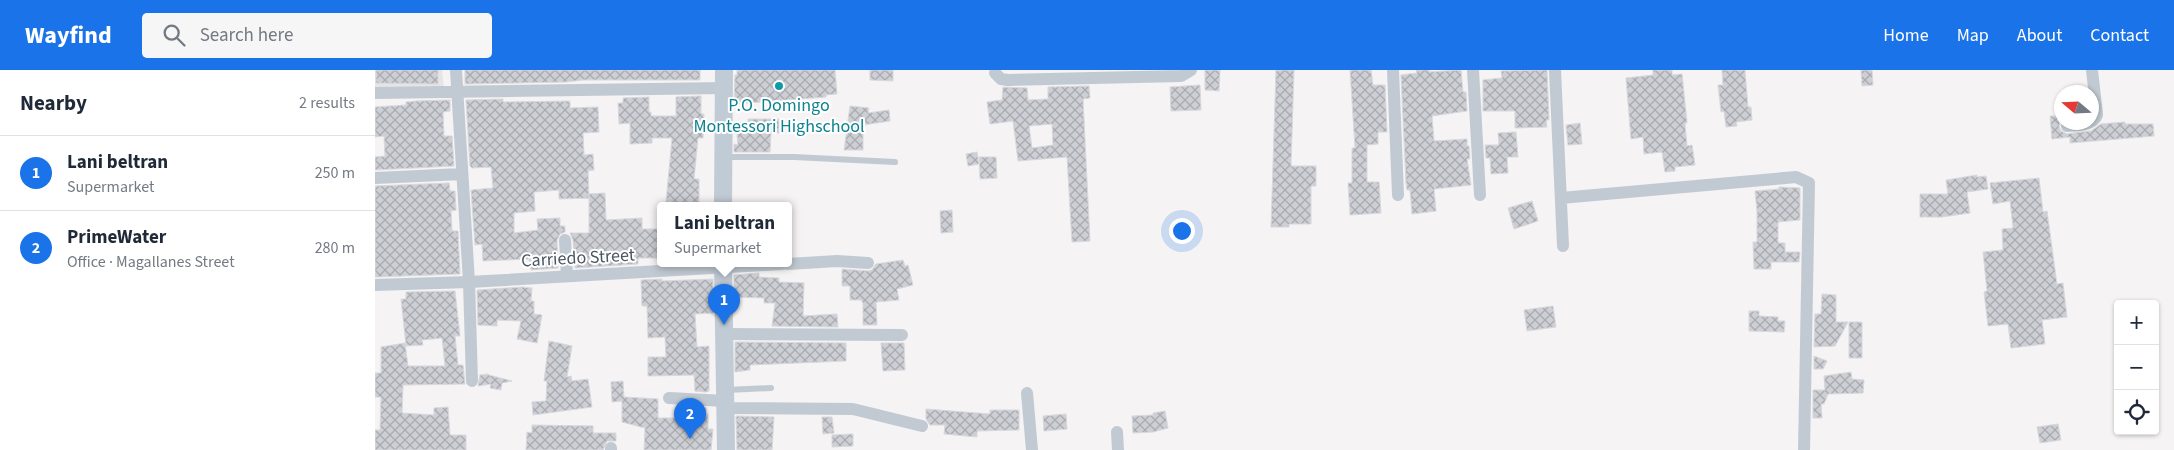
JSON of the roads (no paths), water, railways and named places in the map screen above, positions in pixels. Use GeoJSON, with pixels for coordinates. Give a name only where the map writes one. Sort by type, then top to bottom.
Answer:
{"type":"FeatureCollection","features":[{"type":"Feature","properties":{"kind":"street"},"geometry":{"type":"LineString","coordinates":[[456,70],[469,282],[472,380]]}},
{"type":"Feature","properties":{"kind":"street"},"geometry":{"type":"LineString","coordinates":[[723,202],[724,70]]}},
{"type":"Feature","properties":{"kind":"street"},"geometry":{"type":"LineString","coordinates":[[995,73],[1001,79],[1008,80],[1181,76],[1191,70]]}},
{"type":"Feature","properties":{"kind":"street"},"geometry":{"type":"LineString","coordinates":[[1393,70],[1398,195]]}},
{"type":"Feature","properties":{"kind":"street"},"geometry":{"type":"LineString","coordinates":[[1473,70],[1480,195]]}},
{"type":"Feature","properties":{"kind":"street"},"geometry":{"type":"LineString","coordinates":[[1555,70],[1563,246]]}},
{"type":"Feature","properties":{"kind":"street"},"geometry":{"type":"LineString","coordinates":[[2092,70],[2094,85]]}},
{"type":"Feature","properties":{"kind":"street"},"geometry":{"type":"LineString","coordinates":[[375,93],[724,88]]}},
{"type":"Feature","properties":{"kind":"street"},"geometry":{"type":"LineString","coordinates":[[375,178],[462,174]]}},
{"type":"Feature","properties":{"kind":"street"},"geometry":{"type":"LineString","coordinates":[[1561,198],[1796,177],[1809,183],[1804,450]]}},
{"type":"Feature","properties":{"kind":"street"},"geometry":{"type":"LineString","coordinates":[[565,240],[567,276]]}},
{"type":"Feature","properties":{"kind":"street"},"geometry":{"type":"LineString","coordinates":[[792,264],[837,261],[868,263]]}},
{"type":"Feature","properties":{"kind":"street","name":"Carriedo Street"},"geometry":{"type":"LineString","coordinates":[[375,285],[469,282],[695,267]]}},
{"type":"Feature","properties":{"kind":"street"},"geometry":{"type":"LineString","coordinates":[[723,267],[726,450]]}},
{"type":"Feature","properties":{"kind":"street"},"geometry":{"type":"LineString","coordinates":[[724,334],[902,335]]}},
{"type":"Feature","properties":{"kind":"street"},"geometry":{"type":"LineString","coordinates":[[1027,393],[1032,450]]}},
{"type":"Feature","properties":{"kind":"street"},"geometry":{"type":"LineString","coordinates":[[669,398],[725,399],[853,408],[922,426]]}},
{"type":"Feature","properties":{"kind":"street"},"geometry":{"type":"LineString","coordinates":[[1117,432],[1118,450]]}},
{"type":"Feature","properties":{"kind":"lane"},"geometry":{"type":"LineString","coordinates":[[723,157],[794,157],[895,162]]}},
{"type":"Feature","properties":{"kind":"lane"},"geometry":{"type":"LineString","coordinates":[[725,399],[771,388]]}},
{"type":"Feature","properties":{"kind":"place","name":"P.O. Domingo Montessori Highschool"},"geometry":{"type":"Point","coordinates":[779,86]}},
{"type":"Feature","properties":{"kind":"place","name":"Lani beltran"},"geometry":{"type":"Point","coordinates":[724,325]}},
{"type":"Feature","properties":{"kind":"place","name":"PrimeWater"},"geometry":{"type":"Point","coordinates":[690,439]}}]}
